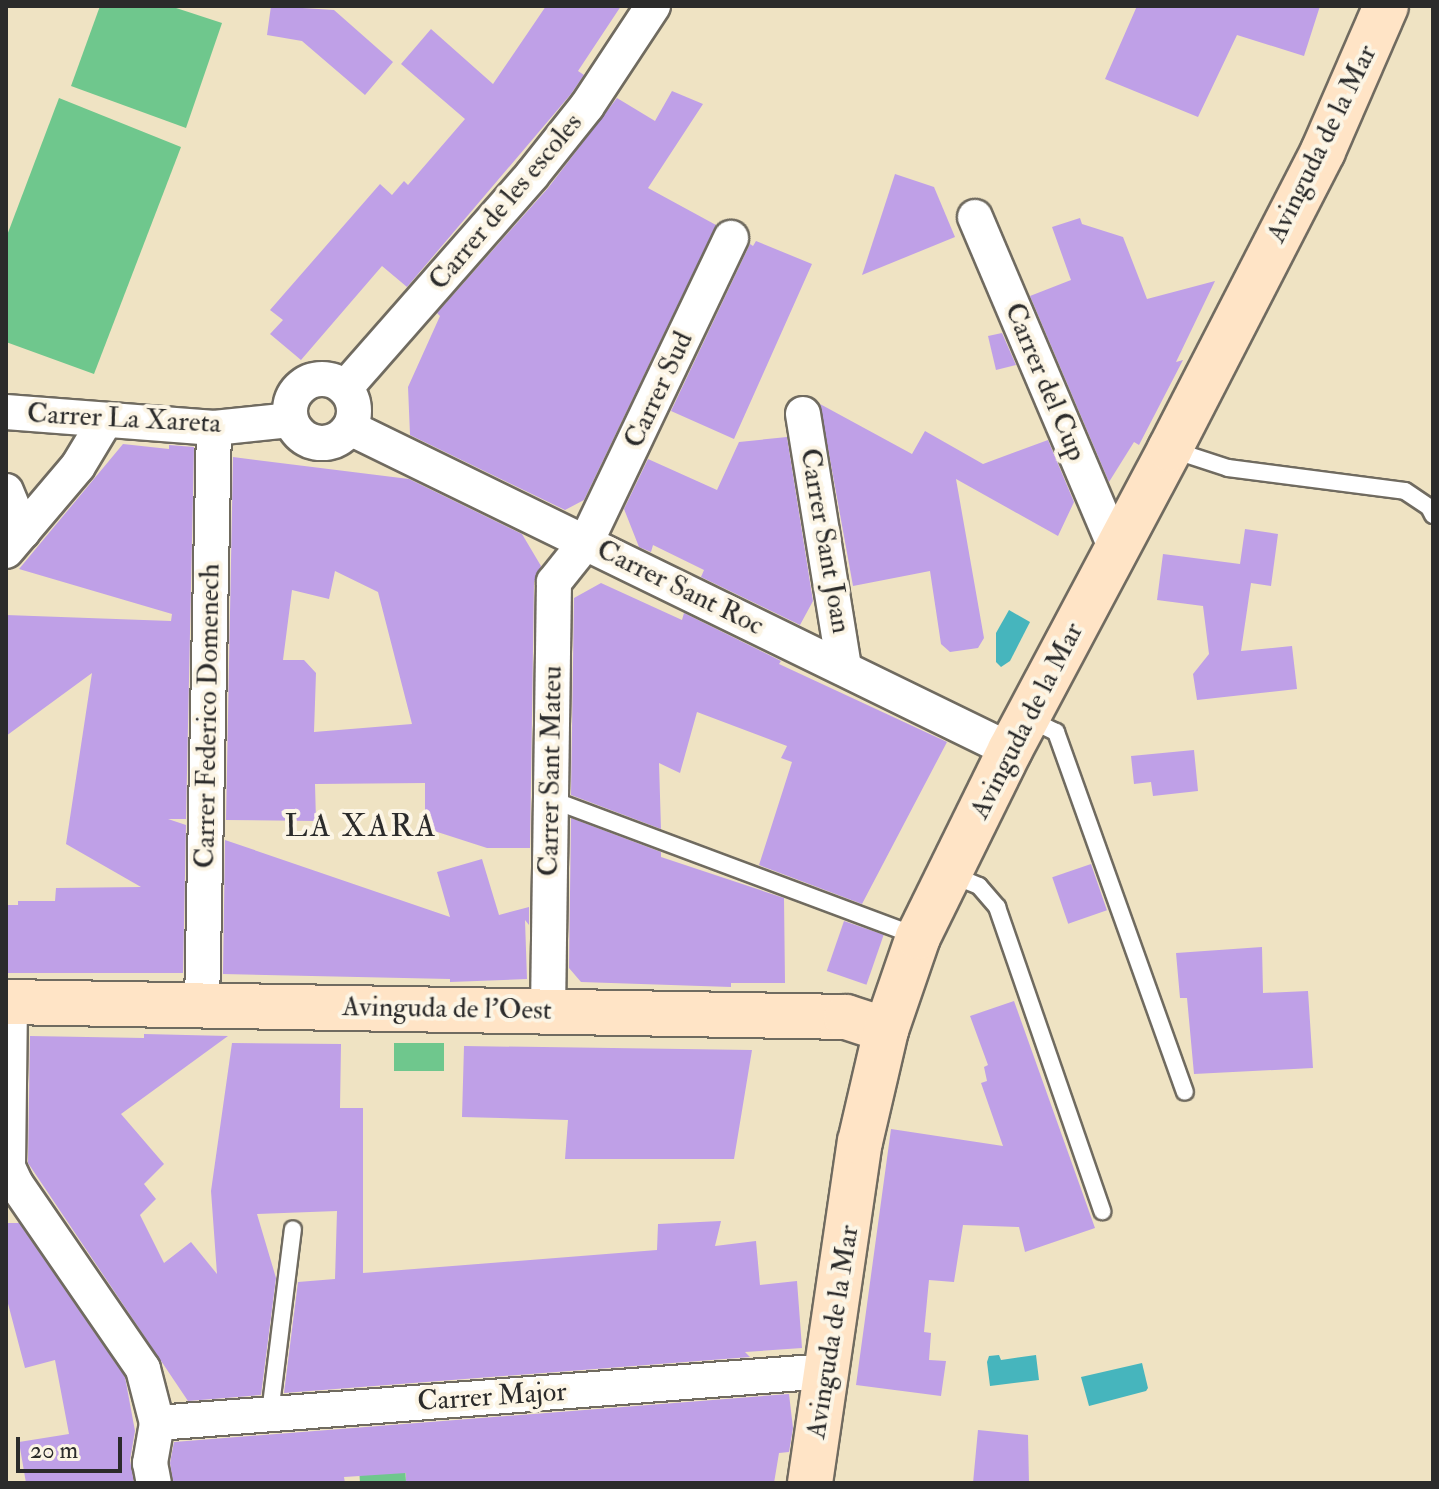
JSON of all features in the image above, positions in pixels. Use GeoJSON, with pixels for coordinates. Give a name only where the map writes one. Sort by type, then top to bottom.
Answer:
{"type":"FeatureCollection","features":[{"type":"Feature","properties":{"kind":"main road","name":"Avinguda de la Mar"},"geometry":{"type":"LineString","coordinates":[[810,1483],[860,1142],[886,1030],[918,937],[1018,734],[1115,547],[1170,449],[1323,151],[1386,6]]}},
{"type":"Feature","properties":{"kind":"main road","name":"Avinguda de l'Oest"},"geometry":{"type":"LineString","coordinates":[[8,1002],[846,1017],[886,1030]]}},
{"type":"Feature","properties":{"kind":"street","name":"Carrer de les escoles"},"geometry":{"type":"LineString","coordinates":[[345,388],[532,175],[587,106],[653,6]]}},
{"type":"Feature","properties":{"kind":"street","name":"Carrer del Cup"},"geometry":{"type":"LineString","coordinates":[[975,217],[1115,547]]}},
{"type":"Feature","properties":{"kind":"street","name":"Carrer Sud"},"geometry":{"type":"LineString","coordinates":[[586,542],[731,238]]}},
{"type":"Feature","properties":{"kind":"street"},"geometry":{"type":"LineString","coordinates":[[326,378],[345,388],[354,407],[350,428],[333,441],[322,443],[302,437],[290,420],[292,399],[305,382],[326,378]]}},
{"type":"Feature","properties":{"kind":"street","name":"Carrer La Xareta"},"geometry":{"type":"LineString","coordinates":[[6,412],[214,428],[290,420]]}},
{"type":"Feature","properties":{"kind":"street","name":"Carrer Sant Joan"},"geometry":{"type":"LineString","coordinates":[[803,414],[844,668]]}},
{"type":"Feature","properties":{"kind":"street"},"geometry":{"type":"LineString","coordinates":[[15,542],[78,466],[105,421]]}},
{"type":"Feature","properties":{"kind":"street","name":"Carrer Federico Domenech"},"geometry":{"type":"LineString","coordinates":[[202,1004],[214,428]]}},
{"type":"Feature","properties":{"kind":"street","name":"Carrer Sant Roc"},"geometry":{"type":"LineString","coordinates":[[350,428],[844,668],[1018,734]]}},
{"type":"Feature","properties":{"kind":"street"},"geometry":{"type":"LineString","coordinates":[[6,491],[15,542]]}},
{"type":"Feature","properties":{"kind":"street","name":"Carrer Sant Mateu"},"geometry":{"type":"LineString","coordinates":[[548,1011],[554,582],[586,542]]}},
{"type":"Feature","properties":{"kind":"street"},"geometry":{"type":"LineString","coordinates":[[8,1002],[8,1167],[18,1204],[137,1358],[147,1381],[157,1423],[150,1463],[154,1483]]}},
{"type":"Feature","properties":{"kind":"street","name":"Carrer Major"},"geometry":{"type":"LineString","coordinates":[[157,1423],[826,1371]]}},
{"type":"Feature","properties":{"kind":"lane"},"geometry":{"type":"LineString","coordinates":[[1170,449],[1228,468],[1405,491],[1429,507],[1433,515]]}},
{"type":"Feature","properties":{"kind":"lane"},"geometry":{"type":"LineString","coordinates":[[1018,734],[1056,732],[1185,1092]]}},
{"type":"Feature","properties":{"kind":"lane"},"geometry":{"type":"LineString","coordinates":[[550,799],[918,937]]}},
{"type":"Feature","properties":{"kind":"lane"},"geometry":{"type":"LineString","coordinates":[[949,874],[979,886],[997,907],[1102,1211]]}},
{"type":"Feature","properties":{"kind":"lane"},"geometry":{"type":"LineString","coordinates":[[270,1413],[293,1229]]}},
{"type":"Feature","properties":{"kind":"green space"},"geometry":{"type":"Polygon","coordinates":[[[100,6],[170,6],[222,23],[186,128],[71,86],[100,6]]]}},
{"type":"Feature","properties":{"kind":"green space"},"geometry":{"type":"Polygon","coordinates":[[[59,98],[181,147],[94,374],[6,342],[6,238],[59,98]]]}},
{"type":"Feature","properties":{"kind":"green space"},"geometry":{"type":"Polygon","coordinates":[[[394,1043],[444,1043],[444,1071],[394,1071],[394,1043]]]}},
{"type":"Feature","properties":{"kind":"green space"},"geometry":{"type":"Polygon","coordinates":[[[405,1463],[406,1483],[360,1483],[359,1467],[405,1463]]]}},
{"type":"Feature","properties":{"kind":"water"},"geometry":{"type":"Polygon","coordinates":[[[1009,610],[1030,622],[1010,661],[1001,667],[996,662],[996,633],[1009,610]]]}},
{"type":"Feature","properties":{"kind":"water"},"geometry":{"type":"Polygon","coordinates":[[[999,1355],[1001,1360],[1036,1355],[1039,1380],[990,1386],[987,1362],[989,1356],[999,1355]]]}},
{"type":"Feature","properties":{"kind":"water"},"geometry":{"type":"Polygon","coordinates":[[[1142,1363],[1148,1388],[1146,1391],[1089,1406],[1081,1377],[1142,1363]]]}},
{"type":"Feature","properties":{"kind":"building"},"geometry":{"type":"Polygon","coordinates":[[[271,6],[334,10],[393,62],[365,95],[302,41],[267,35],[271,6]]]}},
{"type":"Feature","properties":{"kind":"building"},"geometry":{"type":"Polygon","coordinates":[[[546,6],[621,6],[578,71],[584,75],[571,94],[407,287],[382,266],[301,360],[270,334],[283,320],[270,310],[380,184],[392,195],[404,181],[408,185],[465,119],[401,64],[431,29],[493,84],[546,6]]]}},
{"type":"Feature","properties":{"kind":"building"},"geometry":{"type":"Polygon","coordinates":[[[1137,6],[1320,6],[1304,56],[1237,35],[1198,117],[1105,79],[1137,6]]]}},
{"type":"Feature","properties":{"kind":"building"},"geometry":{"type":"Polygon","coordinates":[[[672,91],[703,104],[648,188],[716,225],[584,500],[565,510],[410,435],[408,387],[440,316],[437,313],[548,188],[617,98],[655,121],[672,91]]]}},
{"type":"Feature","properties":{"kind":"building"},"geometry":{"type":"Polygon","coordinates":[[[895,174],[934,187],[955,237],[862,275],[895,174]]]}},
{"type":"Feature","properties":{"kind":"building"},"geometry":{"type":"Polygon","coordinates":[[[1080,218],[1082,224],[1123,237],[1147,299],[1215,281],[1176,362],[1183,360],[1139,445],[1134,442],[1109,482],[1030,296],[1071,280],[1052,227],[1080,218]]]}},
{"type":"Feature","properties":{"kind":"building"},"geometry":{"type":"Polygon","coordinates":[[[756,241],[812,264],[734,439],[671,411],[750,244],[753,246],[756,241]]]}},
{"type":"Feature","properties":{"kind":"building"},"geometry":{"type":"Polygon","coordinates":[[[1002,333],[1016,365],[996,370],[988,336],[1002,333]]]}},
{"type":"Feature","properties":{"kind":"building"},"geometry":{"type":"Polygon","coordinates":[[[820,404],[912,454],[925,431],[983,464],[1048,440],[1074,502],[1058,536],[956,479],[984,638],[978,648],[950,652],[941,644],[930,571],[853,586],[820,404]]]}},
{"type":"Feature","properties":{"kind":"building"},"geometry":{"type":"Polygon","coordinates":[[[787,437],[813,601],[800,625],[701,577],[704,570],[653,545],[651,552],[639,547],[624,509],[648,459],[717,490],[739,442],[787,437]]]}},
{"type":"Feature","properties":{"kind":"building"},"geometry":{"type":"Polygon","coordinates":[[[123,444],[169,449],[169,445],[194,447],[186,819],[168,819],[186,825],[183,973],[6,973],[6,905],[18,905],[18,901],[55,901],[56,888],[141,887],[66,844],[92,673],[6,736],[6,615],[171,621],[172,614],[19,569],[123,444]]]}},
{"type":"Feature","properties":{"kind":"building"},"geometry":{"type":"Polygon","coordinates":[[[233,457],[409,479],[522,534],[541,566],[534,582],[530,848],[487,848],[425,828],[425,783],[315,784],[316,821],[226,820],[233,457]],[[335,571],[329,599],[292,590],[283,660],[304,660],[316,673],[314,732],[412,724],[378,592],[335,571]]]}},
{"type":"Feature","properties":{"kind":"building"},"geometry":{"type":"Polygon","coordinates":[[[1245,529],[1278,534],[1271,586],[1251,583],[1241,651],[1292,646],[1297,689],[1197,700],[1193,674],[1209,654],[1203,606],[1157,600],[1163,554],[1240,564],[1245,529]]]}},
{"type":"Feature","properties":{"kind":"building"},"geometry":{"type":"Polygon","coordinates":[[[601,583],[682,620],[684,613],[781,661],[779,664],[947,742],[862,904],[759,865],[792,762],[781,758],[787,746],[697,712],[680,773],[659,763],[661,829],[571,795],[574,598],[601,583]]]}},
{"type":"Feature","properties":{"kind":"building"},"geometry":{"type":"Polygon","coordinates":[[[1194,750],[1198,791],[1153,796],[1151,782],[1134,784],[1131,756],[1194,750]]]}},
{"type":"Feature","properties":{"kind":"building"},"geometry":{"type":"Polygon","coordinates":[[[571,818],[661,852],[661,857],[784,898],[785,983],[731,983],[731,987],[581,982],[569,968],[571,818]]]}},
{"type":"Feature","properties":{"kind":"building"},"geometry":{"type":"Polygon","coordinates":[[[225,840],[450,917],[437,872],[482,859],[499,915],[529,907],[529,925],[525,920],[527,979],[450,982],[450,979],[223,974],[225,840]]]}},
{"type":"Feature","properties":{"kind":"building"},"geometry":{"type":"Polygon","coordinates":[[[1091,864],[1107,910],[1068,924],[1052,877],[1091,864]]]}},
{"type":"Feature","properties":{"kind":"building"},"geometry":{"type":"Polygon","coordinates":[[[844,921],[884,935],[866,985],[827,971],[844,921]]]}},
{"type":"Feature","properties":{"kind":"building"},"geometry":{"type":"Polygon","coordinates":[[[1262,947],[1263,993],[1308,991],[1313,1068],[1194,1074],[1187,998],[1180,998],[1176,953],[1262,947]]]}},
{"type":"Feature","properties":{"kind":"building"},"geometry":{"type":"Polygon","coordinates":[[[1014,1001],[1095,1228],[1025,1252],[1019,1227],[963,1225],[954,1282],[929,1280],[924,1332],[931,1333],[929,1360],[946,1361],[941,1396],[856,1385],[891,1129],[1003,1146],[981,1083],[987,1081],[984,1067],[988,1065],[970,1016],[1014,1001]]]}},
{"type":"Feature","properties":{"kind":"building"},"geometry":{"type":"Polygon","coordinates":[[[144,1034],[228,1036],[121,1114],[164,1164],[144,1184],[156,1199],[140,1215],[164,1263],[191,1242],[217,1274],[211,1191],[232,1043],[341,1044],[340,1108],[363,1108],[363,1273],[657,1250],[658,1224],[721,1221],[715,1246],[756,1241],[760,1285],[797,1281],[802,1348],[745,1352],[750,1357],[284,1393],[298,1282],[335,1279],[337,1211],[257,1214],[276,1278],[261,1395],[188,1401],[28,1163],[30,1036],[144,1038],[144,1034]]]}},
{"type":"Feature","properties":{"kind":"building"},"geometry":{"type":"Polygon","coordinates":[[[464,1046],[752,1050],[734,1159],[565,1159],[568,1120],[462,1117],[464,1046]]]}},
{"type":"Feature","properties":{"kind":"building"},"geometry":{"type":"Polygon","coordinates":[[[6,1223],[19,1223],[125,1377],[135,1431],[130,1460],[134,1483],[26,1483],[19,1442],[69,1434],[55,1360],[25,1368],[6,1296],[6,1223]]]}},
{"type":"Feature","properties":{"kind":"building"},"geometry":{"type":"Polygon","coordinates":[[[789,1394],[793,1428],[789,1452],[779,1453],[774,1483],[406,1483],[406,1473],[344,1477],[345,1483],[173,1483],[170,1463],[174,1442],[789,1394]]]}},
{"type":"Feature","properties":{"kind":"building"},"geometry":{"type":"Polygon","coordinates":[[[978,1430],[1028,1435],[1029,1483],[973,1483],[978,1430]]]}},
{"type":"Feature","properties":{"kind":"district","name":"LA XARA"},"geometry":{"type":"Point","coordinates":[361,826]}}]}
